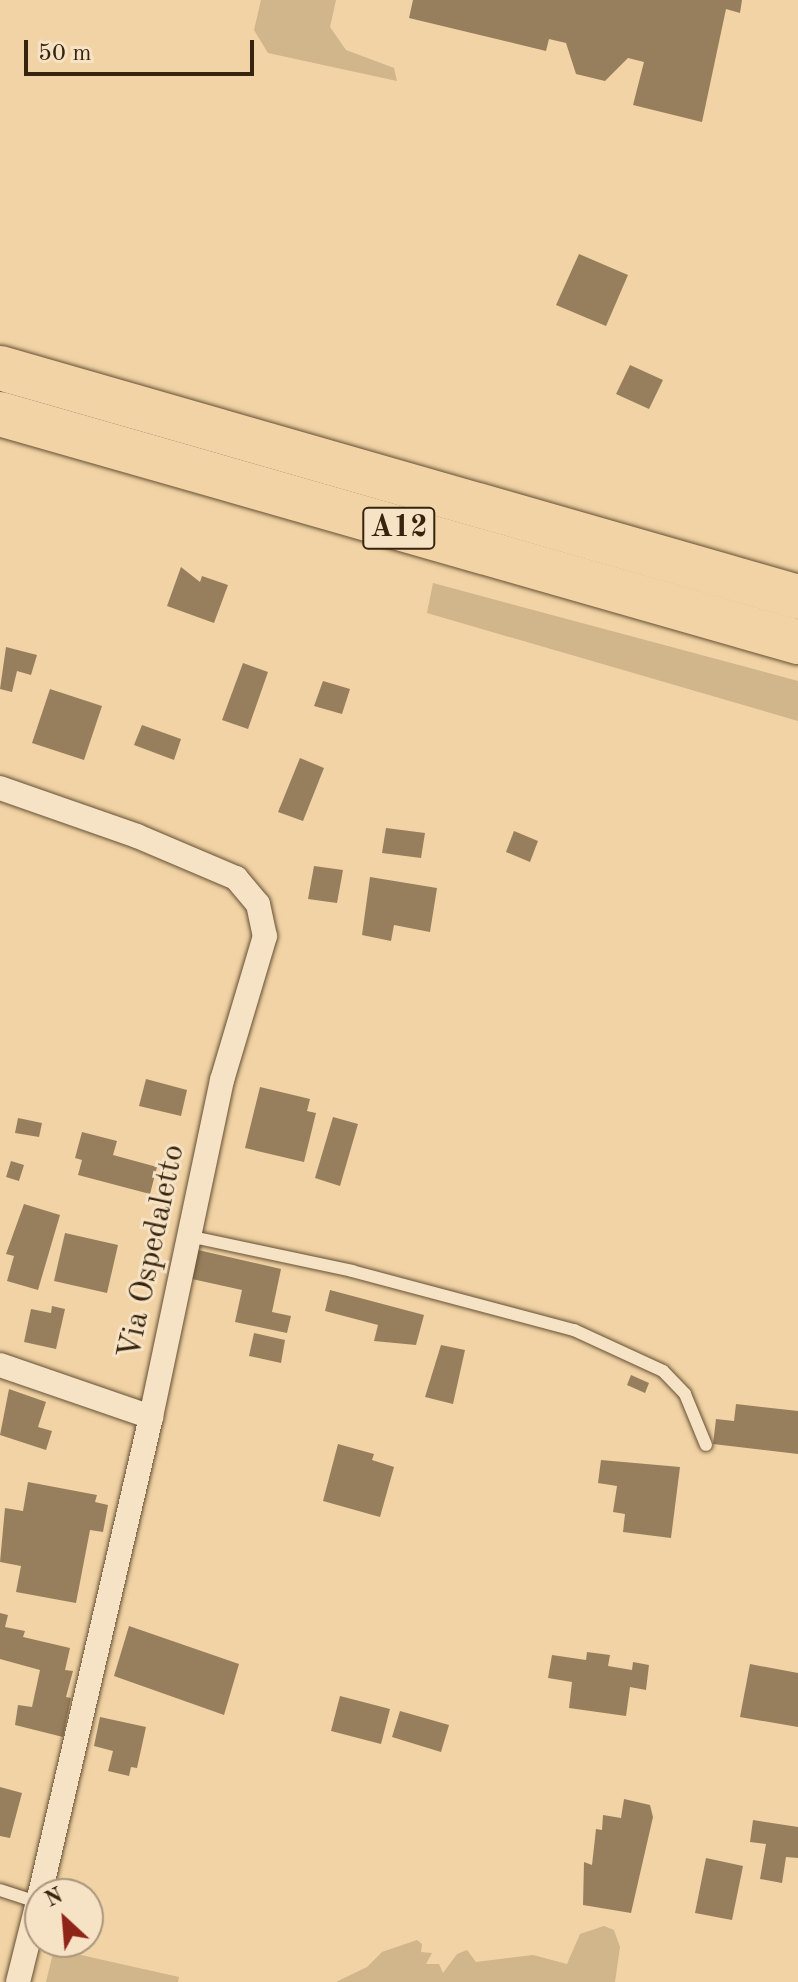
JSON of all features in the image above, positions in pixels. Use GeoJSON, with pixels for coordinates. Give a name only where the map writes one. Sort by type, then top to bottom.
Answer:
{"type":"FeatureCollection","features":[{"type":"Feature","properties":{"kind":"highway","name":"A12"},"geometry":{"type":"LineString","coordinates":[[0,368],[798,597]]}},
{"type":"Feature","properties":{"kind":"highway","name":"A12"},"geometry":{"type":"LineString","coordinates":[[0,414],[798,642]]}},
{"type":"Feature","properties":{"kind":"highway"},"geometry":{"type":"LineString","coordinates":[[509,513],[650,535],[798,569]]}},
{"type":"Feature","properties":{"kind":"street","name":"Via Ospedaletto"},"geometry":{"type":"LineString","coordinates":[[0,788],[137,836],[236,878],[258,904],[265,936],[261,960],[222,1080],[151,1417],[43,1878]]}},
{"type":"Feature","properties":{"kind":"street"},"geometry":{"type":"LineString","coordinates":[[0,1365],[151,1417]]}},
{"type":"Feature","properties":{"kind":"street","name":"Via Ospedaletto"},"geometry":{"type":"LineString","coordinates":[[18,1982],[24,1958]]}},
{"type":"Feature","properties":{"kind":"lane"},"geometry":{"type":"LineString","coordinates":[[188,1236],[352,1271],[574,1330],[663,1371],[685,1394],[706,1445]]}},
{"type":"Feature","properties":{"kind":"lane"},"geometry":{"type":"LineString","coordinates":[[0,1890],[24,1894]]}},
{"type":"Feature","properties":{"kind":"shaded area"},"geometry":{"type":"Polygon","coordinates":[[[261,0],[336,0],[330,27],[346,50],[394,68],[397,81],[268,53],[254,30],[261,0]]]}},
{"type":"Feature","properties":{"kind":"shaded area"},"geometry":{"type":"Polygon","coordinates":[[[433,583],[798,681],[798,721],[427,613],[433,583]]]}},
{"type":"Feature","properties":{"kind":"shaded area"},"geometry":{"type":"Polygon","coordinates":[[[604,1926],[614,1930],[620,1947],[615,1982],[336,1982],[367,1967],[382,1952],[417,1940],[422,1944],[421,1952],[432,1953],[426,1964],[439,1964],[443,1973],[457,1954],[467,1950],[476,1962],[533,1955],[567,1964],[580,1934],[604,1926]]]}},
{"type":"Feature","properties":{"kind":"shaded area"},"geometry":{"type":"Polygon","coordinates":[[[52,1958],[94,1958],[179,1977],[178,1982],[46,1982],[52,1958]]]}},
{"type":"Feature","properties":{"kind":"building"},"geometry":{"type":"Polygon","coordinates":[[[413,0],[742,0],[740,13],[726,9],[702,122],[633,105],[644,62],[628,58],[605,81],[576,74],[566,43],[549,39],[546,51],[409,18],[413,0]]]}},
{"type":"Feature","properties":{"kind":"building"},"geometry":{"type":"Polygon","coordinates":[[[579,254],[628,275],[606,326],[556,305],[579,254]]]}},
{"type":"Feature","properties":{"kind":"building"},"geometry":{"type":"Polygon","coordinates":[[[630,365],[663,380],[649,409],[616,394],[630,365]]]}},
{"type":"Feature","properties":{"kind":"building"},"geometry":{"type":"Polygon","coordinates":[[[181,567],[200,582],[202,576],[228,585],[214,623],[167,606],[181,567]]]}},
{"type":"Feature","properties":{"kind":"building"},"geometry":{"type":"Polygon","coordinates":[[[6,647],[37,655],[31,675],[17,671],[12,692],[0,689],[6,647]]]}},
{"type":"Feature","properties":{"kind":"building"},"geometry":{"type":"Polygon","coordinates":[[[243,663],[268,672],[248,729],[222,720],[243,663]]]}},
{"type":"Feature","properties":{"kind":"building"},"geometry":{"type":"Polygon","coordinates":[[[323,681],[350,689],[342,714],[314,706],[323,681]]]}},
{"type":"Feature","properties":{"kind":"building"},"geometry":{"type":"Polygon","coordinates":[[[50,689],[102,706],[84,760],[32,743],[50,689]]]}},
{"type":"Feature","properties":{"kind":"building"},"geometry":{"type":"Polygon","coordinates":[[[142,725],[181,739],[174,760],[134,745],[142,725]]]}},
{"type":"Feature","properties":{"kind":"building"},"geometry":{"type":"Polygon","coordinates":[[[300,758],[324,768],[303,821],[278,812],[300,758]]]}},
{"type":"Feature","properties":{"kind":"building"},"geometry":{"type":"Polygon","coordinates":[[[386,828],[425,833],[421,858],[382,853],[386,828]]]}},
{"type":"Feature","properties":{"kind":"building"},"geometry":{"type":"Polygon","coordinates":[[[514,831],[538,841],[530,862],[506,852],[514,831]]]}},
{"type":"Feature","properties":{"kind":"building"},"geometry":{"type":"Polygon","coordinates":[[[314,866],[343,870],[337,903],[308,899],[314,866]]]}},
{"type":"Feature","properties":{"kind":"building"},"geometry":{"type":"Polygon","coordinates":[[[370,877],[437,888],[430,932],[394,925],[391,941],[362,935],[370,877]]]}},
{"type":"Feature","properties":{"kind":"building"},"geometry":{"type":"Polygon","coordinates":[[[146,1079],[187,1090],[181,1116],[139,1106],[146,1079]]]}},
{"type":"Feature","properties":{"kind":"building"},"geometry":{"type":"Polygon","coordinates":[[[260,1087],[310,1099],[307,1111],[316,1113],[304,1162],[245,1148],[260,1087]]]}},
{"type":"Feature","properties":{"kind":"building"},"geometry":{"type":"Polygon","coordinates":[[[333,1117],[358,1124],[340,1186],[315,1178],[333,1117]]]}},
{"type":"Feature","properties":{"kind":"building"},"geometry":{"type":"Polygon","coordinates":[[[18,1118],[42,1123],[39,1137],[15,1133],[18,1118]]]}},
{"type":"Feature","properties":{"kind":"building"},"geometry":{"type":"Polygon","coordinates":[[[82,1132],[117,1141],[113,1155],[157,1167],[150,1194],[78,1175],[82,1160],[75,1158],[82,1132]]]}},
{"type":"Feature","properties":{"kind":"building"},"geometry":{"type":"Polygon","coordinates":[[[11,1161],[24,1165],[19,1181],[6,1177],[11,1161]]]}},
{"type":"Feature","properties":{"kind":"building"},"geometry":{"type":"Polygon","coordinates":[[[24,1204],[60,1215],[38,1290],[7,1281],[14,1256],[6,1254],[24,1204]]]}},
{"type":"Feature","properties":{"kind":"building"},"geometry":{"type":"Polygon","coordinates":[[[65,1233],[118,1245],[107,1293],[54,1281],[65,1233]]]}},
{"type":"Feature","properties":{"kind":"building"},"geometry":{"type":"Polygon","coordinates":[[[198,1250],[281,1269],[272,1312],[291,1316],[287,1333],[235,1322],[242,1290],[192,1279],[198,1250]]]}},
{"type":"Feature","properties":{"kind":"building"},"geometry":{"type":"Polygon","coordinates":[[[330,1290],[424,1315],[416,1345],[374,1341],[378,1325],[325,1311],[330,1290]]]}},
{"type":"Feature","properties":{"kind":"building"},"geometry":{"type":"Polygon","coordinates":[[[52,1306],[65,1309],[56,1349],[24,1342],[31,1309],[51,1313],[52,1306]]]}},
{"type":"Feature","properties":{"kind":"building"},"geometry":{"type":"Polygon","coordinates":[[[254,1333],[285,1340],[281,1363],[249,1356],[254,1333]]]}},
{"type":"Feature","properties":{"kind":"building"},"geometry":{"type":"Polygon","coordinates":[[[441,1345],[465,1350],[453,1404],[425,1397],[441,1345]]]}},
{"type":"Feature","properties":{"kind":"building"},"geometry":{"type":"Polygon","coordinates":[[[631,1375],[649,1383],[645,1393],[627,1385],[631,1375]]]}},
{"type":"Feature","properties":{"kind":"building"},"geometry":{"type":"Polygon","coordinates":[[[9,1389],[46,1402],[38,1427],[52,1431],[46,1450],[0,1435],[9,1389]]]}},
{"type":"Feature","properties":{"kind":"building"},"geometry":{"type":"Polygon","coordinates":[[[736,1404],[798,1411],[798,1454],[713,1444],[716,1419],[734,1421],[736,1404]]]}},
{"type":"Feature","properties":{"kind":"building"},"geometry":{"type":"Polygon","coordinates":[[[338,1444],[374,1454],[372,1460],[394,1467],[380,1517],[323,1501],[338,1444]]]}},
{"type":"Feature","properties":{"kind":"building"},"geometry":{"type":"Polygon","coordinates":[[[601,1460],[680,1467],[671,1538],[623,1532],[625,1514],[613,1512],[617,1486],[598,1483],[601,1460]]]}},
{"type":"Feature","properties":{"kind":"building"},"geometry":{"type":"Polygon","coordinates":[[[28,1482],[97,1495],[95,1502],[108,1505],[103,1532],[90,1530],[76,1603],[16,1592],[21,1566],[0,1562],[5,1508],[23,1511],[28,1482]]]}},
{"type":"Feature","properties":{"kind":"building"},"geometry":{"type":"Polygon","coordinates":[[[0,1613],[8,1615],[5,1627],[25,1631],[23,1637],[70,1648],[65,1670],[73,1671],[66,1697],[71,1698],[63,1737],[15,1725],[18,1705],[32,1707],[40,1670],[0,1659],[0,1613]]]}},
{"type":"Feature","properties":{"kind":"building"},"geometry":{"type":"Polygon","coordinates":[[[129,1626],[239,1664],[224,1715],[114,1676],[129,1626]]]}},
{"type":"Feature","properties":{"kind":"building"},"geometry":{"type":"Polygon","coordinates":[[[587,1652],[610,1655],[608,1666],[632,1670],[633,1662],[649,1665],[646,1690],[630,1687],[626,1716],[569,1708],[572,1682],[548,1678],[552,1655],[586,1660],[587,1652]]]}},
{"type":"Feature","properties":{"kind":"building"},"geometry":{"type":"Polygon","coordinates":[[[750,1664],[798,1673],[798,1727],[740,1717],[750,1664]]]}},
{"type":"Feature","properties":{"kind":"building"},"geometry":{"type":"Polygon","coordinates":[[[340,1696],[390,1709],[381,1744],[331,1731],[340,1696]]]}},
{"type":"Feature","properties":{"kind":"building"},"geometry":{"type":"Polygon","coordinates":[[[400,1711],[449,1725],[441,1752],[392,1737],[400,1711]]]}},
{"type":"Feature","properties":{"kind":"building"},"geometry":{"type":"Polygon","coordinates":[[[100,1717],[146,1727],[137,1768],[131,1767],[129,1776],[108,1771],[113,1751],[94,1746],[100,1717]]]}},
{"type":"Feature","properties":{"kind":"building"},"geometry":{"type":"Polygon","coordinates":[[[0,1787],[22,1793],[10,1838],[0,1836],[0,1787]]]}},
{"type":"Feature","properties":{"kind":"building"},"geometry":{"type":"Polygon","coordinates":[[[624,1799],[650,1805],[653,1817],[631,1913],[583,1905],[584,1862],[592,1865],[596,1829],[602,1830],[603,1815],[621,1818],[624,1799]]]}},
{"type":"Feature","properties":{"kind":"building"},"geometry":{"type":"Polygon","coordinates":[[[753,1820],[798,1827],[798,1858],[786,1857],[782,1883],[760,1879],[766,1844],[750,1842],[753,1820]]]}},
{"type":"Feature","properties":{"kind":"building"},"geometry":{"type":"Polygon","coordinates":[[[706,1858],[743,1866],[732,1920],[695,1913],[706,1858]]]}}]}
